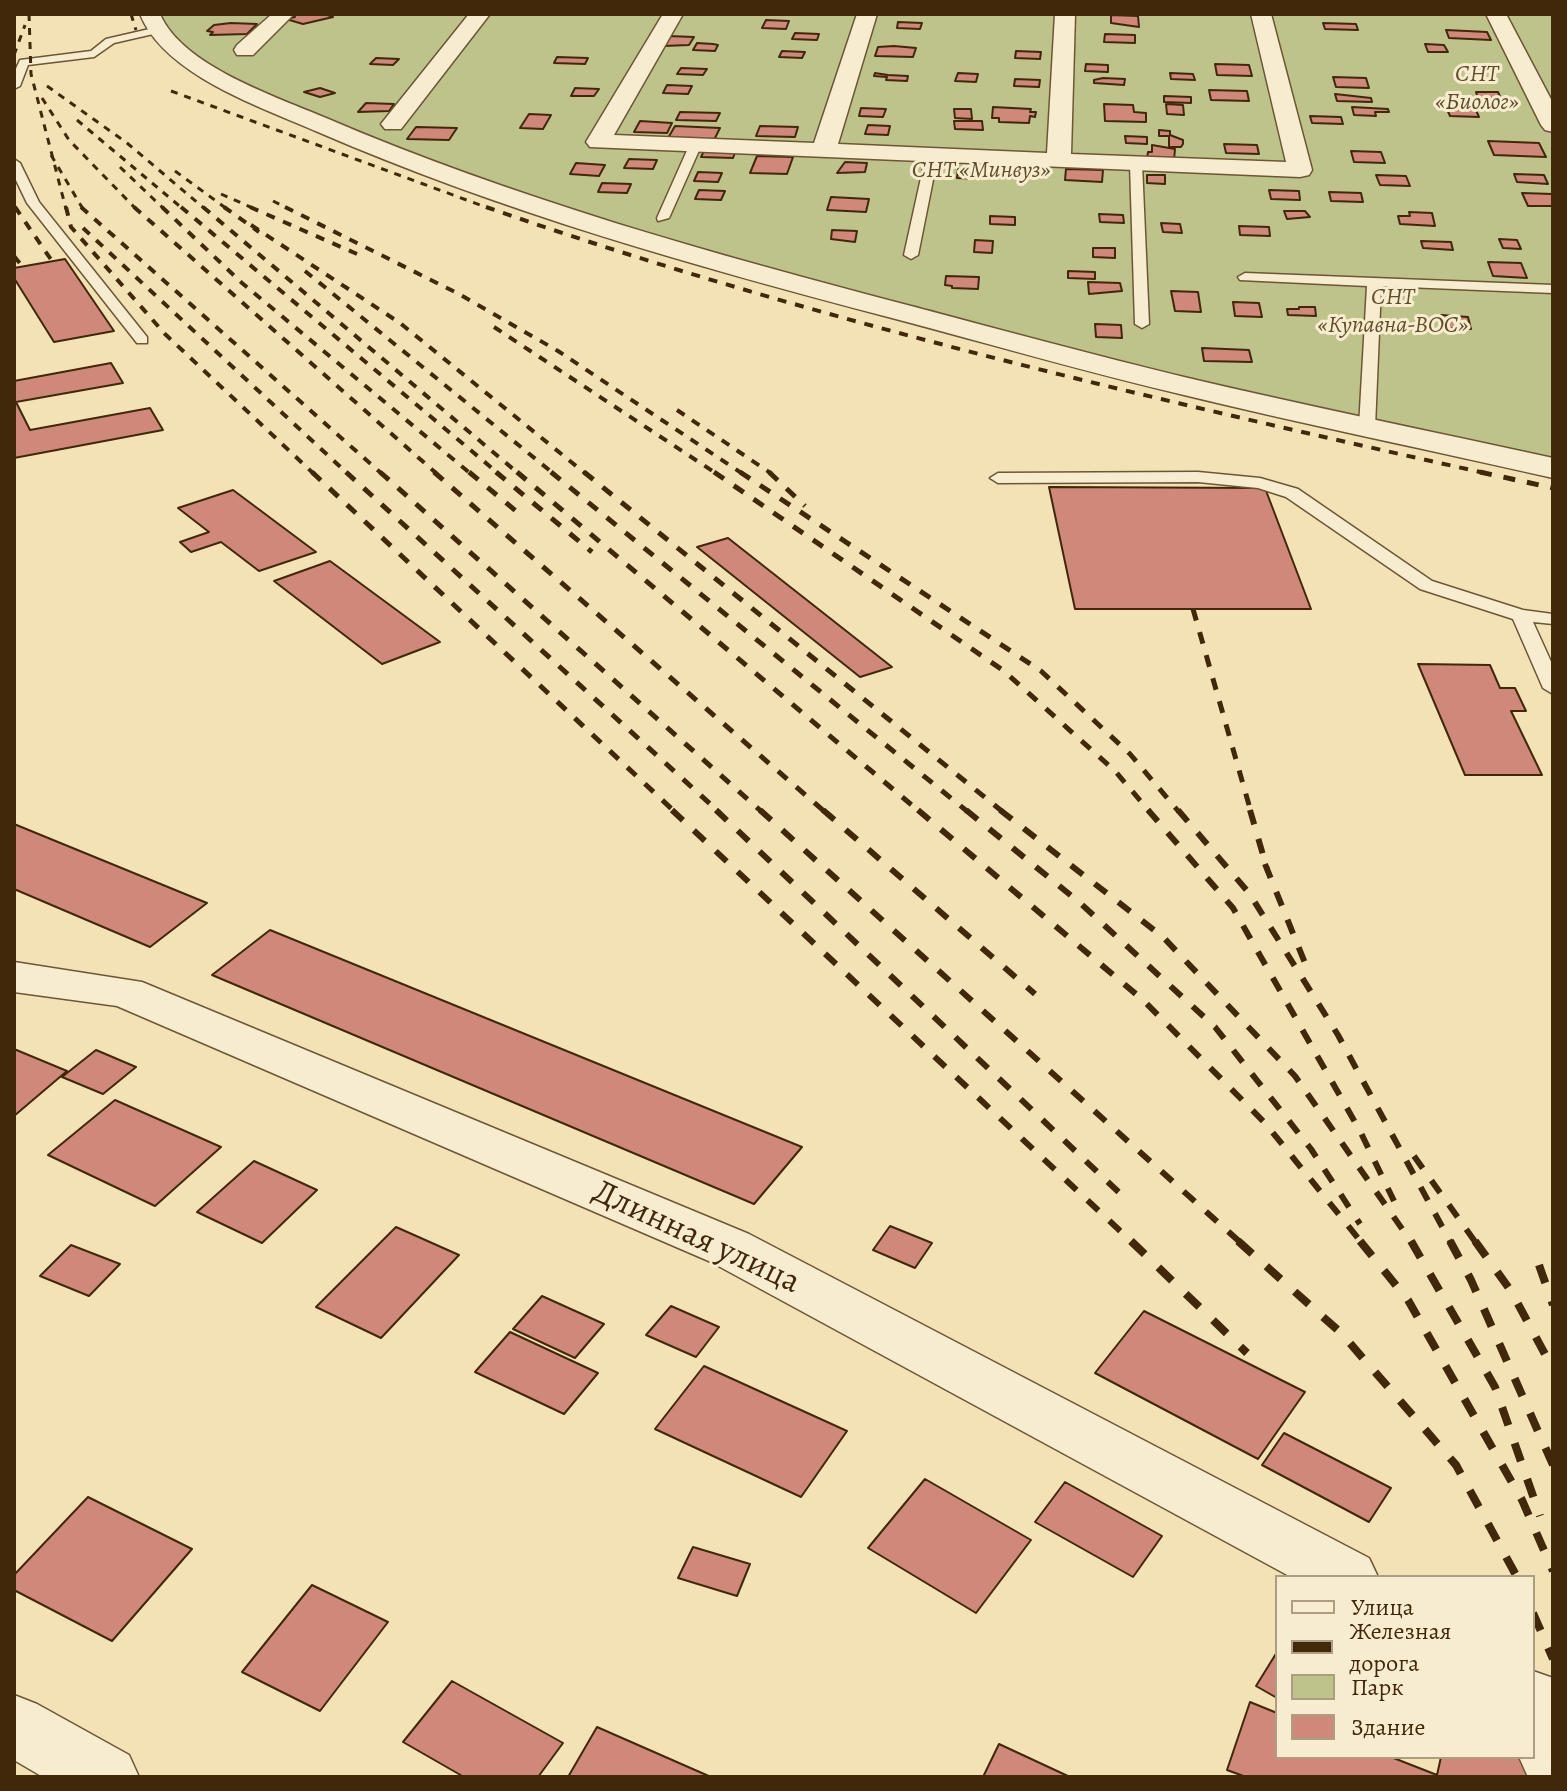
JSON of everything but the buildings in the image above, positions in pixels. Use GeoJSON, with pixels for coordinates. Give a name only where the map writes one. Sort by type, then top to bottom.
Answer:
{"type":"FeatureCollection","features":[{"type":"Feature","properties":{"kind":"street"},"geometry":{"type":"LineString","coordinates":[[245,50],[284,14]]}},
{"type":"Feature","properties":{"kind":"street"},"geometry":{"type":"LineString","coordinates":[[393,124],[480,14]]}},
{"type":"Feature","properties":{"kind":"street"},"geometry":{"type":"LineString","coordinates":[[673,14],[598,142],[1300,170],[1261,14]]}},
{"type":"Feature","properties":{"kind":"street"},"geometry":{"type":"LineString","coordinates":[[824,151],[867,14]]}},
{"type":"Feature","properties":{"kind":"street"},"geometry":{"type":"LineString","coordinates":[[1059,161],[1065,14]]}},
{"type":"Feature","properties":{"kind":"street"},"geometry":{"type":"LineString","coordinates":[[1496,14],[1553,125]]}},
{"type":"Feature","properties":{"kind":"street"},"geometry":{"type":"LineString","coordinates":[[154,22],[181,56],[252,95],[365,146],[517,200],[751,274],[1182,385],[1553,468]]}},
{"type":"Feature","properties":{"kind":"street","name":"Длинная улица"},"geometry":{"type":"LineString","coordinates":[[14,977],[126,992],[730,1248],[1343,1575]]}},
{"type":"Feature","properties":{"kind":"street"},"geometry":{"type":"LineString","coordinates":[[1535,1706],[1553,1758]]}},
{"type":"Feature","properties":{"kind":"street"},"geometry":{"type":"LineString","coordinates":[[14,1725],[105,1777]]}},
{"type":"Feature","properties":{"kind":"lane"},"geometry":{"type":"LineString","coordinates":[[14,86],[24,62],[94,54],[106,43],[154,22]]}},
{"type":"Feature","properties":{"kind":"lane"},"geometry":{"type":"LineString","coordinates":[[663,218],[695,146]]}},
{"type":"Feature","properties":{"kind":"lane"},"geometry":{"type":"LineString","coordinates":[[911,255],[932,155]]}},
{"type":"Feature","properties":{"kind":"lane"},"geometry":{"type":"LineString","coordinates":[[14,163],[33,203],[142,340]]}},
{"type":"Feature","properties":{"kind":"lane"},"geometry":{"type":"LineString","coordinates":[[1136,164],[1142,324]]}},
{"type":"Feature","properties":{"kind":"lane"},"geometry":{"type":"LineString","coordinates":[[1245,277],[1553,289]]}},
{"type":"Feature","properties":{"kind":"lane"},"geometry":{"type":"LineString","coordinates":[[1367,427],[1374,282]]}},
{"type":"Feature","properties":{"kind":"lane"},"geometry":{"type":"LineString","coordinates":[[998,478],[1198,477],[1260,483],[1292,493],[1426,585],[1521,615],[1553,619]]}},
{"type":"Feature","properties":{"kind":"lane"},"geometry":{"type":"LineString","coordinates":[[1521,615],[1553,688]]}},
{"type":"Feature","properties":{"kind":"green space","name":"СНТ «Минвуз»"},"geometry":{"type":"Polygon","coordinates":[[[150,14],[1553,14],[1553,468],[751,274],[365,146],[181,56],[150,14]]]}},
{"type":"Feature","properties":{"kind":"railway"},"geometry":{"type":"LineString","coordinates":[[29,14],[31,74],[53,158]]}},
{"type":"Feature","properties":{"kind":"railway"},"geometry":{"type":"LineString","coordinates":[[131,14],[136,30]]}},
{"type":"Feature","properties":{"kind":"railway"},"geometry":{"type":"LineString","coordinates":[[14,55],[25,25]]}},
{"type":"Feature","properties":{"kind":"railway"},"geometry":{"type":"LineString","coordinates":[[47,86],[127,143],[205,209]]}},
{"type":"Feature","properties":{"kind":"railway"},"geometry":{"type":"LineString","coordinates":[[171,91],[491,209]]}},
{"type":"Feature","properties":{"kind":"railway"},"geometry":{"type":"LineString","coordinates":[[42,98],[69,140],[134,207]]}},
{"type":"Feature","properties":{"kind":"railway"},"geometry":{"type":"LineString","coordinates":[[77,120],[183,209]]}},
{"type":"Feature","properties":{"kind":"railway"},"geometry":{"type":"LineString","coordinates":[[53,158],[83,209]]}},
{"type":"Feature","properties":{"kind":"railway"},"geometry":{"type":"LineString","coordinates":[[53,158],[66,209]]}},
{"type":"Feature","properties":{"kind":"railway"},"geometry":{"type":"LineString","coordinates":[[120,167],[164,209]]}},
{"type":"Feature","properties":{"kind":"railway"},"geometry":{"type":"LineString","coordinates":[[175,171],[227,209]]}},
{"type":"Feature","properties":{"kind":"railway"},"geometry":{"type":"LineString","coordinates":[[221,194],[255,209]]}},
{"type":"Feature","properties":{"kind":"railway"},"geometry":{"type":"LineString","coordinates":[[273,201],[459,294],[558,351],[743,474]]}},
{"type":"Feature","properties":{"kind":"railway"},"geometry":{"type":"LineString","coordinates":[[15,207],[52,261]]}},
{"type":"Feature","properties":{"kind":"railway"},"geometry":{"type":"LineString","coordinates":[[66,207],[71,227],[165,334],[314,474]]}},
{"type":"Feature","properties":{"kind":"railway"},"geometry":{"type":"LineString","coordinates":[[134,207],[437,474]]}},
{"type":"Feature","properties":{"kind":"railway"},"geometry":{"type":"LineString","coordinates":[[162,207],[242,283],[471,474]]}},
{"type":"Feature","properties":{"kind":"railway"},"geometry":{"type":"LineString","coordinates":[[181,207],[499,474]]}},
{"type":"Feature","properties":{"kind":"railway"},"geometry":{"type":"LineString","coordinates":[[203,207],[519,474]]}},
{"type":"Feature","properties":{"kind":"railway"},"geometry":{"type":"LineString","coordinates":[[224,207],[259,232]]}},
{"type":"Feature","properties":{"kind":"railway"},"geometry":{"type":"LineString","coordinates":[[250,207],[357,254]]}},
{"type":"Feature","properties":{"kind":"railway"},"geometry":{"type":"LineString","coordinates":[[486,207],[609,248],[858,322],[1110,387],[1485,473]]}},
{"type":"Feature","properties":{"kind":"railway"},"geometry":{"type":"LineString","coordinates":[[83,209],[382,474]]}},
{"type":"Feature","properties":{"kind":"railway"},"geometry":{"type":"LineString","coordinates":[[251,225],[400,323],[586,474]]}},
{"type":"Feature","properties":{"kind":"railway"},"geometry":{"type":"LineString","coordinates":[[83,228],[348,474]]}},
{"type":"Feature","properties":{"kind":"railway"},"geometry":{"type":"LineString","coordinates":[[14,256],[22,266]]}},
{"type":"Feature","properties":{"kind":"railway"},"geometry":{"type":"LineString","coordinates":[[305,271],[554,474]]}},
{"type":"Feature","properties":{"kind":"railway"},"geometry":{"type":"LineString","coordinates":[[494,327],[715,473]]}},
{"type":"Feature","properties":{"kind":"railway"},"geometry":{"type":"LineString","coordinates":[[677,410],[772,474]]}},
{"type":"Feature","properties":{"kind":"railway"},"geometry":{"type":"LineString","coordinates":[[312,472],[675,812]]}},
{"type":"Feature","properties":{"kind":"railway"},"geometry":{"type":"LineString","coordinates":[[346,472],[719,812]]}},
{"type":"Feature","properties":{"kind":"railway"},"geometry":{"type":"LineString","coordinates":[[380,472],[762,812]]}},
{"type":"Feature","properties":{"kind":"railway"},"geometry":{"type":"LineString","coordinates":[[434,472],[825,812]]}},
{"type":"Feature","properties":{"kind":"railway"},"geometry":{"type":"LineString","coordinates":[[469,472],[522,516]]}},
{"type":"Feature","properties":{"kind":"railway"},"geometry":{"type":"LineString","coordinates":[[496,472],[592,552]]}},
{"type":"Feature","properties":{"kind":"railway"},"geometry":{"type":"LineString","coordinates":[[517,472],[920,812]]}},
{"type":"Feature","properties":{"kind":"railway"},"geometry":{"type":"LineString","coordinates":[[551,472],[968,812]]}},
{"type":"Feature","properties":{"kind":"railway"},"geometry":{"type":"LineString","coordinates":[[584,472],[1003,812]]}},
{"type":"Feature","properties":{"kind":"railway"},"geometry":{"type":"LineString","coordinates":[[740,472],[1041,671],[1130,754],[1179,812]]}},
{"type":"Feature","properties":{"kind":"railway"},"geometry":{"type":"LineString","coordinates":[[769,472],[805,506]]}},
{"type":"Feature","properties":{"kind":"railway"},"geometry":{"type":"LineString","coordinates":[[1480,472],[1485,473]]}},
{"type":"Feature","properties":{"kind":"railway"},"geometry":{"type":"LineString","coordinates":[[715,473],[1004,671],[1115,771],[1150,812]]}},
{"type":"Feature","properties":{"kind":"railway"},"geometry":{"type":"LineString","coordinates":[[1485,473],[1553,488]]}},
{"type":"Feature","properties":{"kind":"railway"},"geometry":{"type":"LineString","coordinates":[[1485,473],[1489,474]]}},
{"type":"Feature","properties":{"kind":"railway"},"geometry":{"type":"LineString","coordinates":[[1193,609],[1251,812]]}},
{"type":"Feature","properties":{"kind":"railway"},"geometry":{"type":"LineString","coordinates":[[672,810],[1133,1243]]}},
{"type":"Feature","properties":{"kind":"railway"},"geometry":{"type":"LineString","coordinates":[[716,810],[1128,1201]]}},
{"type":"Feature","properties":{"kind":"railway"},"geometry":{"type":"LineString","coordinates":[[760,810],[1241,1243]]}},
{"type":"Feature","properties":{"kind":"railway"},"geometry":{"type":"LineString","coordinates":[[823,810],[1035,994]]}},
{"type":"Feature","properties":{"kind":"railway"},"geometry":{"type":"LineString","coordinates":[[918,810],[1143,1000],[1265,1123],[1362,1243]]}},
{"type":"Feature","properties":{"kind":"railway"},"geometry":{"type":"LineString","coordinates":[[966,810],[1079,902],[1215,1027],[1311,1149],[1360,1224]]}},
{"type":"Feature","properties":{"kind":"railway"},"geometry":{"type":"LineString","coordinates":[[1000,810],[1163,937],[1295,1076],[1412,1243]]}},
{"type":"Feature","properties":{"kind":"railway"},"geometry":{"type":"LineString","coordinates":[[1148,810],[1233,908],[1360,1131],[1394,1201]]}},
{"type":"Feature","properties":{"kind":"railway"},"geometry":{"type":"LineString","coordinates":[[1178,810],[1249,893],[1338,1035],[1451,1243]]}},
{"type":"Feature","properties":{"kind":"railway"},"geometry":{"type":"LineString","coordinates":[[1250,810],[1267,870]]}},
{"type":"Feature","properties":{"kind":"railway"},"geometry":{"type":"LineString","coordinates":[[1265,864],[1267,870]]}},
{"type":"Feature","properties":{"kind":"railway"},"geometry":{"type":"LineString","coordinates":[[1267,870],[1307,968]]}},
{"type":"Feature","properties":{"kind":"railway"},"geometry":{"type":"LineString","coordinates":[[1414,1156],[1476,1243]]}},
{"type":"Feature","properties":{"kind":"railway"},"geometry":{"type":"LineString","coordinates":[[1131,1241],[1247,1353]]}},
{"type":"Feature","properties":{"kind":"railway"},"geometry":{"type":"LineString","coordinates":[[1238,1241],[1341,1333],[1456,1465],[1516,1575]]}},
{"type":"Feature","properties":{"kind":"railway"},"geometry":{"type":"LineString","coordinates":[[1360,1241],[1408,1300],[1522,1500],[1553,1571]]}},
{"type":"Feature","properties":{"kind":"railway"},"geometry":{"type":"LineString","coordinates":[[1411,1241],[1495,1387],[1540,1516]]}},
{"type":"Feature","properties":{"kind":"railway"},"geometry":{"type":"LineString","coordinates":[[1450,1241],[1471,1280],[1553,1465]]}},
{"type":"Feature","properties":{"kind":"railway"},"geometry":{"type":"LineString","coordinates":[[1475,1241],[1511,1291],[1553,1369]]}},
{"type":"Feature","properties":{"kind":"railway"},"geometry":{"type":"LineString","coordinates":[[1539,1265],[1553,1305]]}},
{"type":"Feature","properties":{"kind":"railway"},"geometry":{"type":"LineString","coordinates":[[1535,1618],[1553,1659]]}},
{"type":"Feature","properties":{"kind":"park label","name":"СНТ «Биолог»"},"geometry":{"type":"Point","coordinates":[1477,89]}},
{"type":"Feature","properties":{"kind":"park label","name":"СНТ «Купавна-ВОС»"},"geometry":{"type":"Point","coordinates":[1393,312]}}]}
